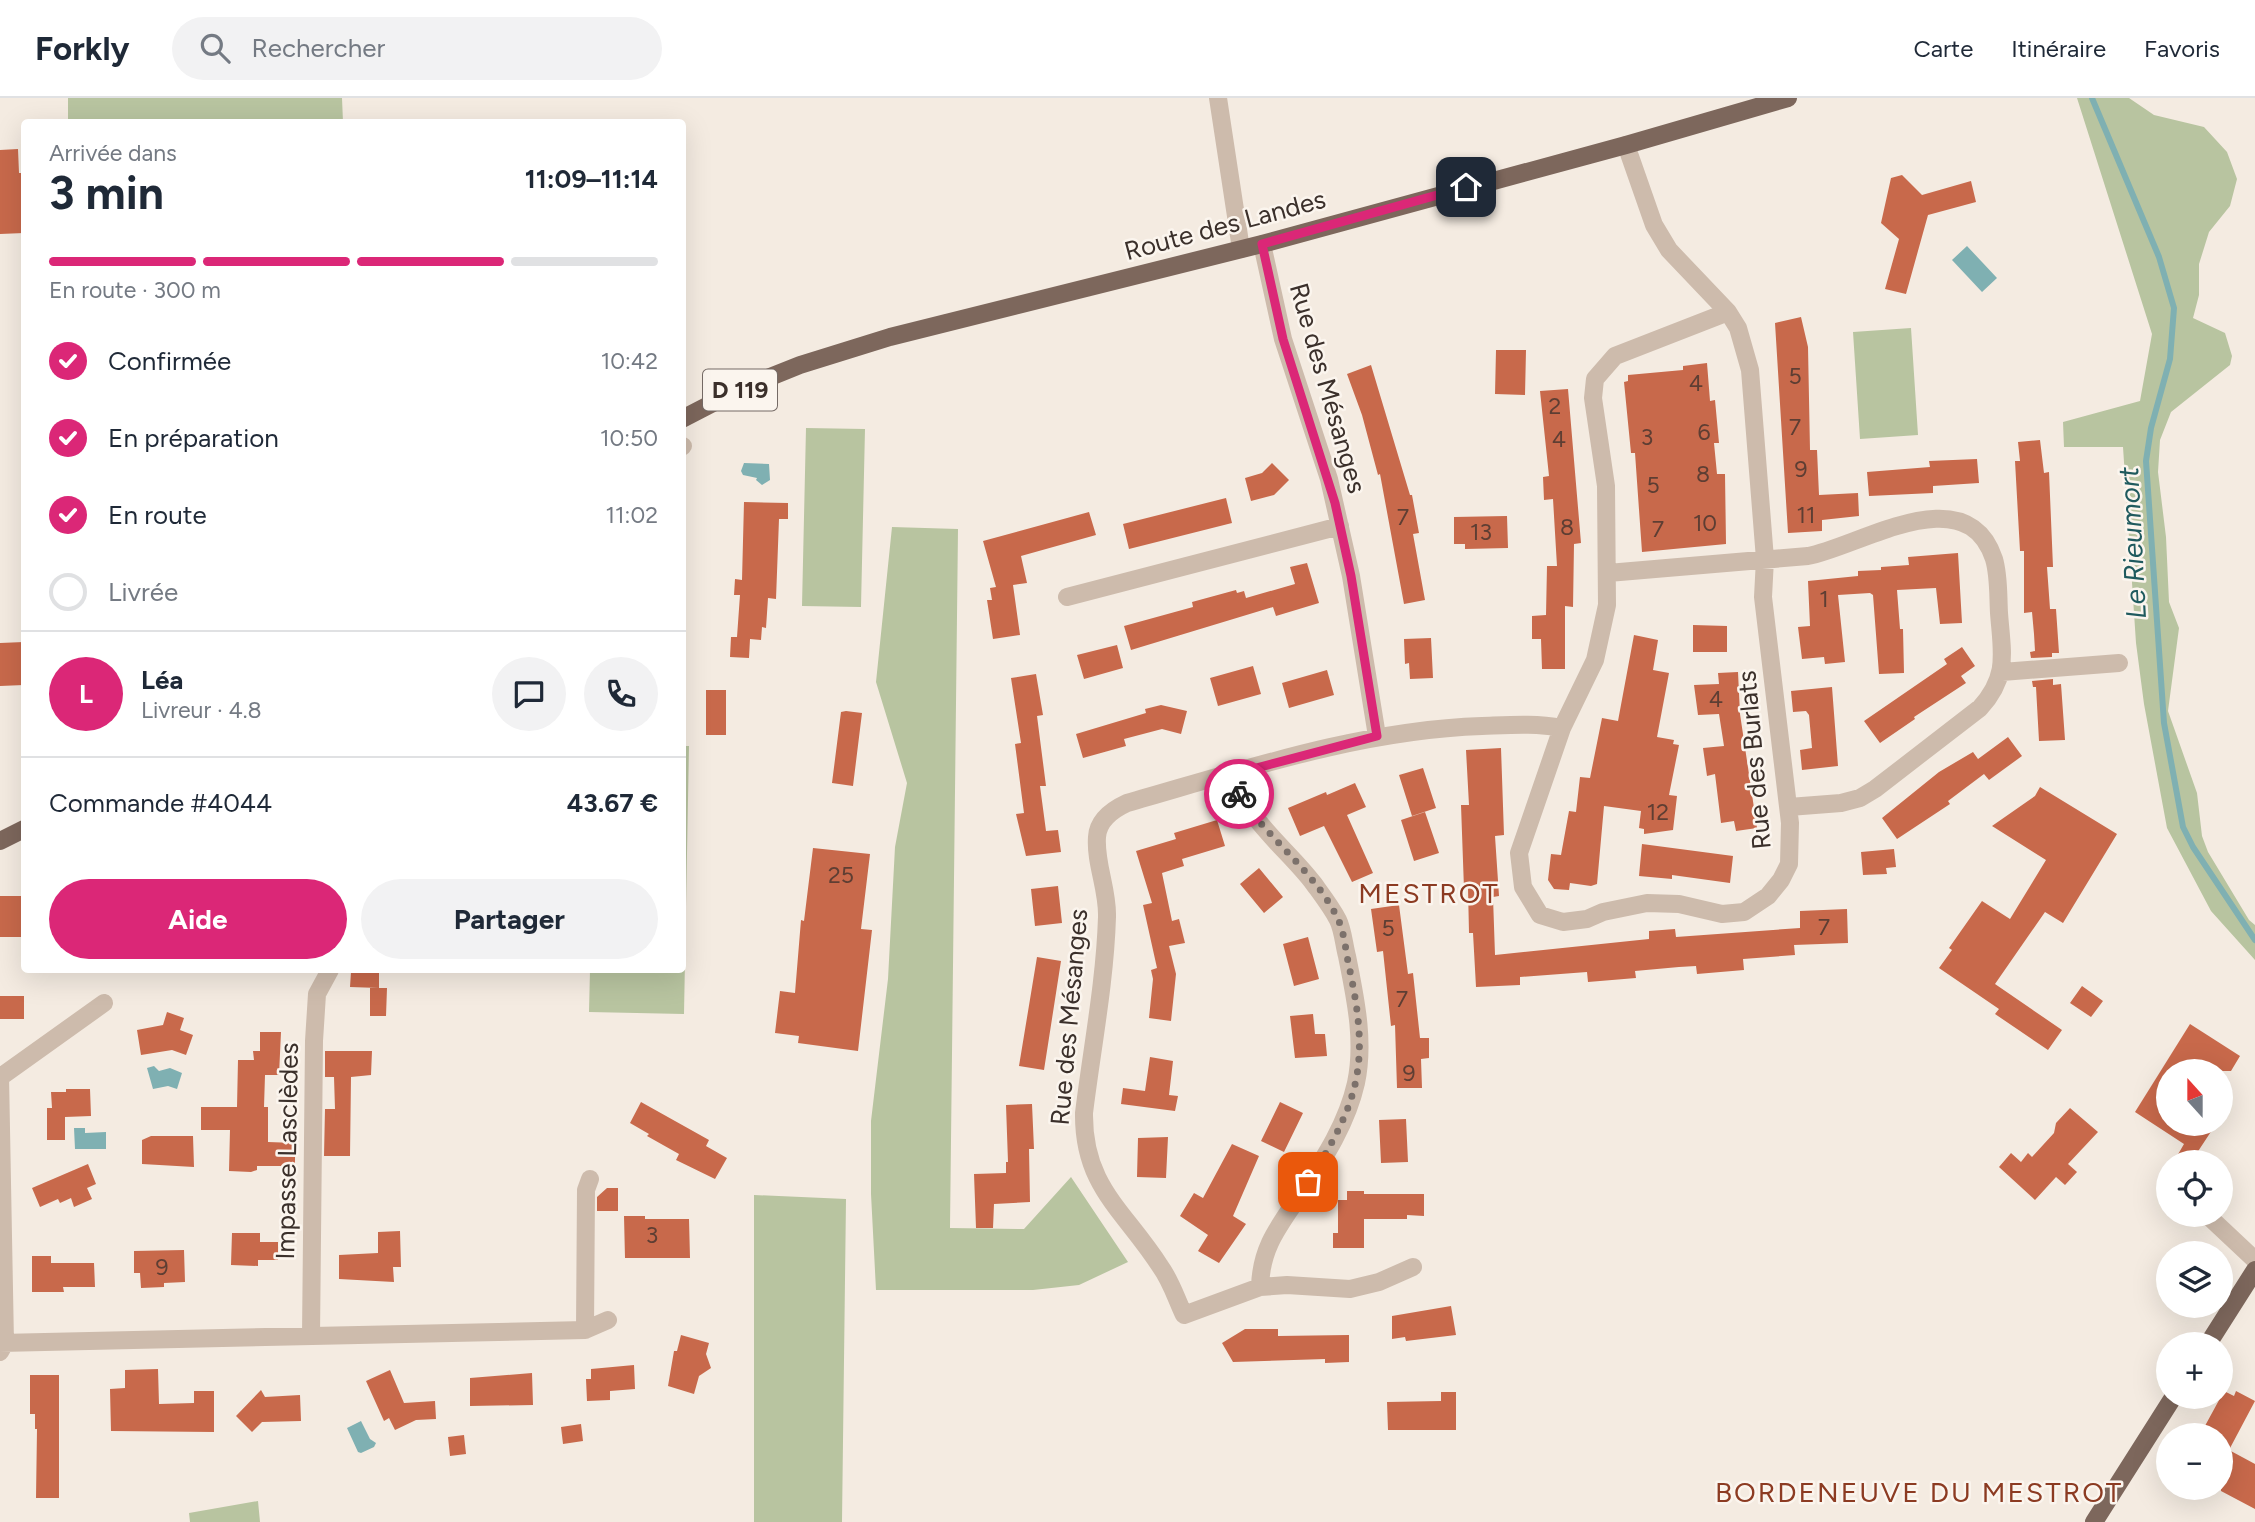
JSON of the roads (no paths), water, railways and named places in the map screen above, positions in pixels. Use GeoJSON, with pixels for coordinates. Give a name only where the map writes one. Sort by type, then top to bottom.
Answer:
{"type":"FeatureCollection","features":[{"type":"Feature","properties":{"kind":"main road","name":"Route des Landes"},"geometry":{"type":"LineString","coordinates":[[686,417],[738,390],[800,365],[890,337],[1262,244],[1788,98]]}},
{"type":"Feature","properties":{"kind":"main road"},"geometry":{"type":"LineString","coordinates":[[0,841],[21,830]]}},
{"type":"Feature","properties":{"kind":"main road"},"geometry":{"type":"LineString","coordinates":[[2216,1332],[2255,1270]]}},
{"type":"Feature","properties":{"kind":"main road"},"geometry":{"type":"LineString","coordinates":[[2094,1522],[2166,1409]]}},
{"type":"Feature","properties":{"kind":"street"},"geometry":{"type":"LineString","coordinates":[[1218,98],[1241,249]]}},
{"type":"Feature","properties":{"kind":"street","name":"Rue des Burlats"},"geometry":{"type":"LineString","coordinates":[[1626,145],[1654,225],[1670,250],[1728,312],[1738,328],[1750,370],[1765,559],[1763,597],[1789,807],[1789,864],[1782,880],[1768,896],[1744,912],[1722,914],[1679,904],[1647,903],[1604,912],[1587,919],[1563,922],[1540,915],[1523,887],[1519,853],[1562,728],[1595,660],[1607,605],[1606,486],[1593,398],[1595,379],[1615,356],[1728,312]]}},
{"type":"Feature","properties":{"kind":"street","name":"Rue des Mésanges"},"geometry":{"type":"LineString","coordinates":[[1260,1287],[1184,1315],[1160,1264],[1098,1183],[1089,1163],[1084,1137],[1084,1113],[1107,924],[1097,837],[1105,818],[1114,809],[1127,803],[1377,736],[1340,526],[1329,479],[1283,339],[1262,244]]}},
{"type":"Feature","properties":{"kind":"street"},"geometry":{"type":"LineString","coordinates":[[1608,573],[1827,553],[1906,522],[1934,519],[1960,523],[1977,534],[1993,558],[2002,672],[1994,692],[1980,708],[1860,798],[1841,803],[1789,807]]}},
{"type":"Feature","properties":{"kind":"street"},"geometry":{"type":"LineString","coordinates":[[1067,597],[1340,526]]}},
{"type":"Feature","properties":{"kind":"street"},"geometry":{"type":"LineString","coordinates":[[2002,672],[2119,663]]}},
{"type":"Feature","properties":{"kind":"street"},"geometry":{"type":"LineString","coordinates":[[1377,736],[1453,727],[1538,723],[1562,728]]}},
{"type":"Feature","properties":{"kind":"street"},"geometry":{"type":"LineString","coordinates":[[1234,774],[1238,791],[1249,809],[1314,884],[1338,920],[1357,1006],[1359,1030],[1359,1063],[1349,1110],[1326,1155],[1270,1239],[1261,1265],[1260,1287],[1287,1285],[1350,1289],[1379,1282],[1413,1268]]}},
{"type":"Feature","properties":{"kind":"street","name":"Impasse Lasclèdes"},"geometry":{"type":"LineString","coordinates":[[311,1336],[314,1041],[317,994],[328,973]]}},
{"type":"Feature","properties":{"kind":"street"},"geometry":{"type":"LineString","coordinates":[[104,1003],[1,1076],[2,1346],[564,1331],[585,1330],[608,1320]]}},
{"type":"Feature","properties":{"kind":"street"},"geometry":{"type":"LineString","coordinates":[[585,1330],[586,1190],[590,1179]]}},
{"type":"Feature","properties":{"kind":"street"},"geometry":{"type":"LineString","coordinates":[[2220,1227],[2255,1260]]}},
{"type":"Feature","properties":{"kind":"water"},"geometry":{"type":"Polygon","coordinates":[[[1967,246],[1997,278],[1982,292],[1952,260],[1967,246]]]}},
{"type":"Feature","properties":{"kind":"water"},"geometry":{"type":"Polygon","coordinates":[[[744,463],[769,464],[770,480],[762,485],[757,478],[743,475],[741,471],[744,463]]]}},
{"type":"Feature","properties":{"kind":"water"},"geometry":{"type":"Polygon","coordinates":[[[154,1066],[159,1071],[170,1068],[182,1073],[177,1089],[168,1086],[153,1089],[147,1068],[154,1066]]]}},
{"type":"Feature","properties":{"kind":"water"},"geometry":{"type":"Polygon","coordinates":[[[74,1128],[85,1128],[85,1133],[106,1132],[106,1149],[75,1149],[74,1128]]]}},
{"type":"Feature","properties":{"kind":"water"},"geometry":{"type":"Polygon","coordinates":[[[361,1421],[370,1439],[376,1443],[374,1447],[361,1453],[358,1452],[347,1428],[361,1421]]]}},
{"type":"Feature","properties":{"kind":"waterway","name":"Le Rieumort"},"geometry":{"type":"LineString","coordinates":[[2092,98],[2159,257],[2174,308],[2170,359],[2151,428],[2146,461],[2164,723],[2183,827],[2193,847],[2255,940]]}},
{"type":"Feature","properties":{"kind":"district","name":"MESTROT"},"geometry":{"type":"Point","coordinates":[1429,893]}},
{"type":"Feature","properties":{"kind":"district","name":"BORDENEUVE DU MESTROT"},"geometry":{"type":"Point","coordinates":[1919,1492]}}]}
